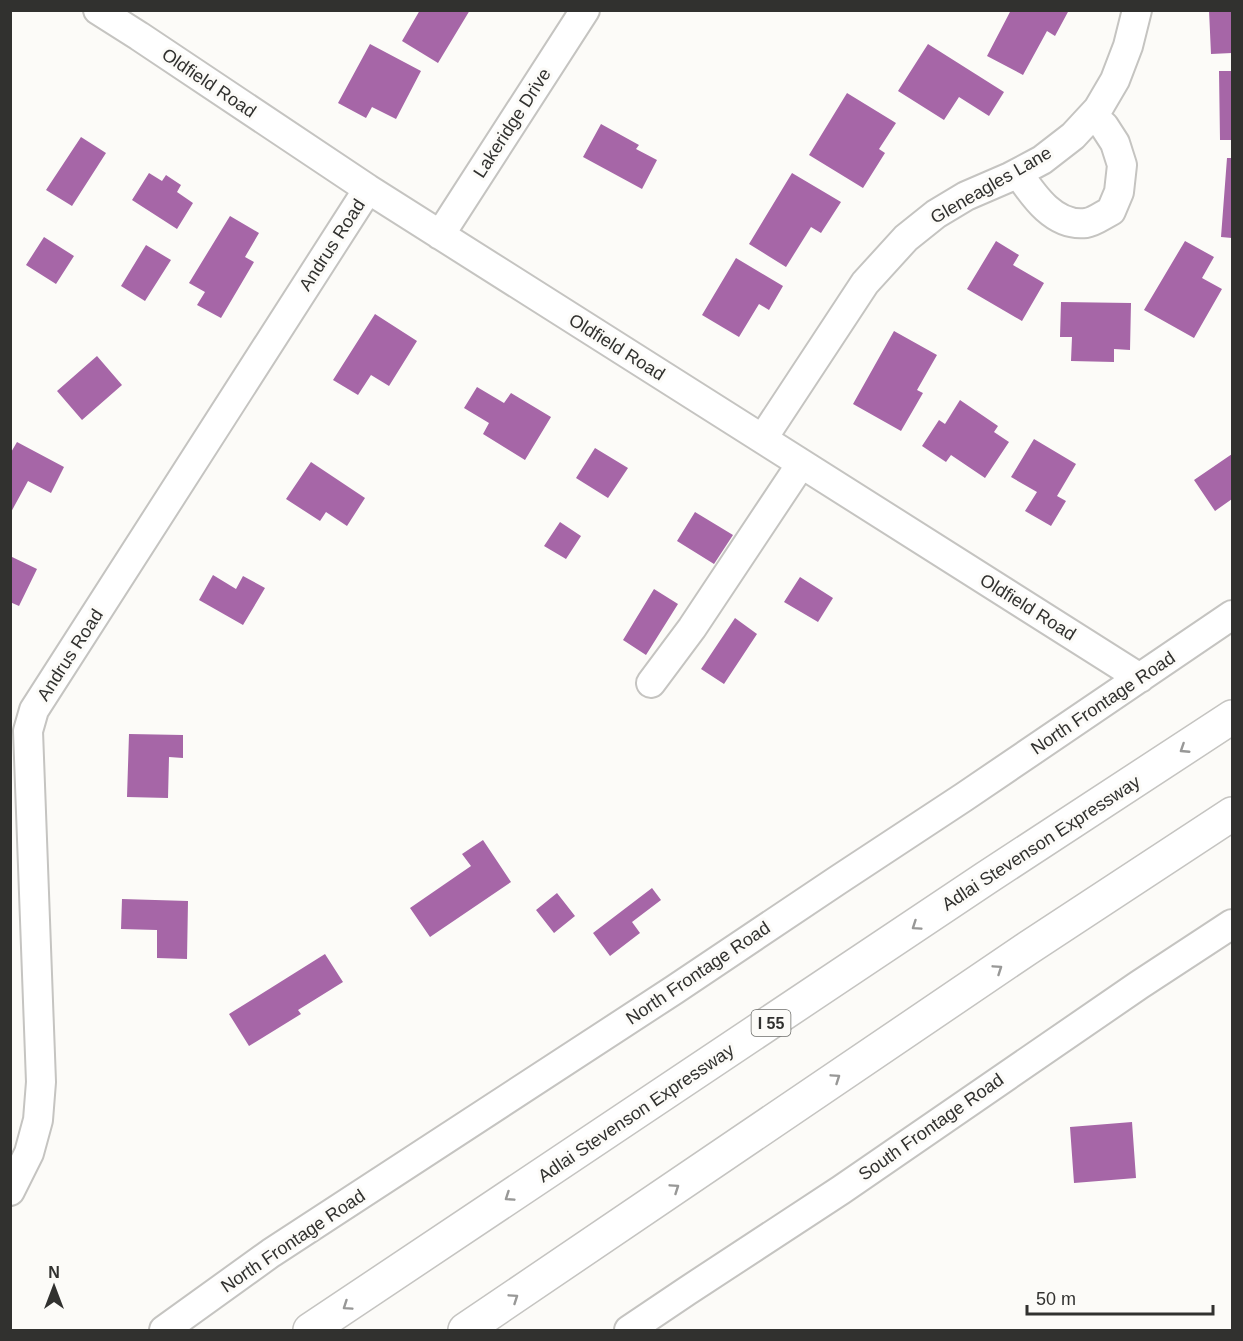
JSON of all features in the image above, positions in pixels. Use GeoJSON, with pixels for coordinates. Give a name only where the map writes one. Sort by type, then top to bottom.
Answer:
{"type":"FeatureCollection","features":[{"type":"Feature","properties":{"kind":"highway","name":"Adlai Stevenson Expressway"},"geometry":{"type":"LineString","coordinates":[[310,1330],[986,878],[1233,717]]}},
{"type":"Feature","properties":{"kind":"highway"},"geometry":{"type":"LineString","coordinates":[[465,1330],[1018,955],[1233,814]]}},
{"type":"Feature","properties":{"kind":"street","name":"Oldfield Road"},"geometry":{"type":"LineString","coordinates":[[98,10],[368,189],[1140,678]]}},
{"type":"Feature","properties":{"kind":"street","name":"Lakeridge Drive"},"geometry":{"type":"LineString","coordinates":[[440,235],[585,10]]}},
{"type":"Feature","properties":{"kind":"street","name":"Gleneagles Lane"},"geometry":{"type":"LineString","coordinates":[[763,438],[866,283],[906,238],[936,214],[956,202],[1042,160],[1073,136],[1092,116],[1115,80],[1128,46],[1137,10]]}},
{"type":"Feature","properties":{"kind":"street"},"geometry":{"type":"LineString","coordinates":[[1018,173],[1035,198],[1052,213],[1070,223],[1087,223],[1111,211],[1119,192],[1122,165],[1115,143],[1104,126],[1092,116]]}},
{"type":"Feature","properties":{"kind":"street","name":"Andrus Road"},"geometry":{"type":"LineString","coordinates":[[10,1191],[29,1153],[38,1120],[41,1082],[28,731],[34,710],[368,189]]}},
{"type":"Feature","properties":{"kind":"street"},"geometry":{"type":"LineString","coordinates":[[651,683],[692,628],[801,464]]}},
{"type":"Feature","properties":{"kind":"street","name":"North Frontage Road"},"geometry":{"type":"LineString","coordinates":[[164,1330],[271,1253],[675,990],[1233,615]]}},
{"type":"Feature","properties":{"kind":"street","name":"South Frontage Road"},"geometry":{"type":"LineString","coordinates":[[629,1330],[841,1190],[1139,985],[1233,924]]}},
{"type":"Feature","properties":{"kind":"building"},"geometry":{"type":"Polygon","coordinates":[[[420,10],[470,10],[438,63],[402,41],[420,10]]]}},
{"type":"Feature","properties":{"kind":"building"},"geometry":{"type":"Polygon","coordinates":[[[1011,10],[1069,10],[1055,36],[1047,31],[1023,75],[987,56],[1011,10]]]}},
{"type":"Feature","properties":{"kind":"building"},"geometry":{"type":"Polygon","coordinates":[[[1209,10],[1232,10],[1232,53],[1211,54],[1209,10]]]}},
{"type":"Feature","properties":{"kind":"building"},"geometry":{"type":"Polygon","coordinates":[[[370,44],[421,71],[396,119],[372,107],[366,118],[338,103],[370,44]]]}},
{"type":"Feature","properties":{"kind":"building"},"geometry":{"type":"Polygon","coordinates":[[[928,44],[1004,92],[989,116],[959,97],[944,120],[898,91],[928,44]]]}},
{"type":"Feature","properties":{"kind":"building"},"geometry":{"type":"Polygon","coordinates":[[[1219,71],[1232,71],[1232,140],[1220,140],[1219,71]]]}},
{"type":"Feature","properties":{"kind":"building"},"geometry":{"type":"Polygon","coordinates":[[[847,93],[896,123],[879,149],[885,153],[863,188],[809,155],[847,93]]]}},
{"type":"Feature","properties":{"kind":"building"},"geometry":{"type":"Polygon","coordinates":[[[601,124],[639,145],[636,149],[657,160],[642,189],[583,157],[601,124]]]}},
{"type":"Feature","properties":{"kind":"building"},"geometry":{"type":"Polygon","coordinates":[[[81,137],[106,153],[72,206],[46,190],[81,137]]]}},
{"type":"Feature","properties":{"kind":"building"},"geometry":{"type":"Polygon","coordinates":[[[1227,158],[1232,158],[1232,238],[1221,237],[1227,158]]]}},
{"type":"Feature","properties":{"kind":"building"},"geometry":{"type":"Polygon","coordinates":[[[149,173],[162,181],[166,175],[181,185],[177,192],[193,203],[177,229],[132,200],[149,173]]]}},
{"type":"Feature","properties":{"kind":"building"},"geometry":{"type":"Polygon","coordinates":[[[792,173],[841,202],[821,233],[811,227],[786,267],[749,244],[792,173]]]}},
{"type":"Feature","properties":{"kind":"building"},"geometry":{"type":"Polygon","coordinates":[[[230,216],[259,233],[245,257],[254,262],[221,318],[197,305],[205,292],[189,283],[230,216]]]}},
{"type":"Feature","properties":{"kind":"building"},"geometry":{"type":"Polygon","coordinates":[[[44,237],[74,256],[56,284],[26,265],[44,237]]]}},
{"type":"Feature","properties":{"kind":"building"},"geometry":{"type":"Polygon","coordinates":[[[996,241],[1019,255],[1013,265],[1044,283],[1022,321],[967,289],[996,241]]]}},
{"type":"Feature","properties":{"kind":"building"},"geometry":{"type":"Polygon","coordinates":[[[1185,241],[1214,257],[1202,278],[1222,289],[1194,338],[1144,310],[1185,241]]]}},
{"type":"Feature","properties":{"kind":"building"},"geometry":{"type":"Polygon","coordinates":[[[146,245],[171,260],[145,301],[121,286],[146,245]]]}},
{"type":"Feature","properties":{"kind":"building"},"geometry":{"type":"Polygon","coordinates":[[[736,258],[783,286],[769,310],[759,304],[739,337],[702,315],[736,258]]]}},
{"type":"Feature","properties":{"kind":"building"},"geometry":{"type":"Polygon","coordinates":[[[1061,302],[1131,303],[1130,350],[1114,349],[1114,362],[1071,361],[1072,337],[1060,337],[1061,302]]]}},
{"type":"Feature","properties":{"kind":"building"},"geometry":{"type":"Polygon","coordinates":[[[375,314],[417,341],[389,386],[371,375],[358,395],[333,380],[375,314]]]}},
{"type":"Feature","properties":{"kind":"building"},"geometry":{"type":"Polygon","coordinates":[[[894,331],[937,355],[917,390],[923,393],[901,431],[853,404],[894,331]]]}},
{"type":"Feature","properties":{"kind":"building"},"geometry":{"type":"Polygon","coordinates":[[[97,356],[122,385],[82,420],[57,391],[97,356]]]}},
{"type":"Feature","properties":{"kind":"building"},"geometry":{"type":"Polygon","coordinates":[[[477,387],[504,403],[511,393],[551,417],[525,460],[483,434],[489,423],[464,408],[477,387]]]}},
{"type":"Feature","properties":{"kind":"building"},"geometry":{"type":"Polygon","coordinates":[[[960,400],[998,426],[994,432],[1009,442],[985,478],[951,455],[946,462],[922,446],[939,420],[945,424],[960,400]]]}},
{"type":"Feature","properties":{"kind":"building"},"geometry":{"type":"Polygon","coordinates":[[[1034,439],[1076,464],[1057,496],[1066,501],[1051,526],[1025,511],[1037,492],[1011,477],[1034,439]]]}},
{"type":"Feature","properties":{"kind":"building"},"geometry":{"type":"Polygon","coordinates":[[[17,442],[64,467],[51,493],[28,481],[10,514],[10,454],[17,442]]]}},
{"type":"Feature","properties":{"kind":"building"},"geometry":{"type":"Polygon","coordinates":[[[595,448],[628,468],[608,498],[576,478],[595,448]]]}},
{"type":"Feature","properties":{"kind":"building"},"geometry":{"type":"Polygon","coordinates":[[[1232,454],[1232,499],[1215,511],[1194,480],[1232,454]]]}},
{"type":"Feature","properties":{"kind":"building"},"geometry":{"type":"Polygon","coordinates":[[[311,462],[365,498],[347,526],[326,512],[320,521],[286,499],[311,462]]]}},
{"type":"Feature","properties":{"kind":"building"},"geometry":{"type":"Polygon","coordinates":[[[695,512],[733,535],[714,564],[677,541],[695,512]]]}},
{"type":"Feature","properties":{"kind":"building"},"geometry":{"type":"Polygon","coordinates":[[[560,522],[581,536],[566,559],[544,546],[560,522]]]}},
{"type":"Feature","properties":{"kind":"building"},"geometry":{"type":"Polygon","coordinates":[[[10,556],[37,569],[19,606],[10,602],[10,556]]]}},
{"type":"Feature","properties":{"kind":"building"},"geometry":{"type":"Polygon","coordinates":[[[213,575],[236,589],[243,576],[265,588],[243,625],[199,600],[213,575]]]}},
{"type":"Feature","properties":{"kind":"building"},"geometry":{"type":"Polygon","coordinates":[[[800,577],[833,598],[818,622],[784,602],[800,577]]]}},
{"type":"Feature","properties":{"kind":"building"},"geometry":{"type":"Polygon","coordinates":[[[654,589],[678,604],[646,655],[623,640],[654,589]]]}},
{"type":"Feature","properties":{"kind":"building"},"geometry":{"type":"Polygon","coordinates":[[[735,618],[757,634],[724,684],[701,669],[735,618]]]}},
{"type":"Feature","properties":{"kind":"building"},"geometry":{"type":"Polygon","coordinates":[[[129,734],[183,735],[183,758],[169,757],[168,798],[127,797],[129,734]]]}},
{"type":"Feature","properties":{"kind":"building"},"geometry":{"type":"Polygon","coordinates":[[[483,840],[511,882],[430,937],[410,908],[471,866],[462,854],[483,840]]]}},
{"type":"Feature","properties":{"kind":"building"},"geometry":{"type":"Polygon","coordinates":[[[652,888],[661,900],[632,922],[640,933],[610,956],[593,933],[652,888]]]}},
{"type":"Feature","properties":{"kind":"building"},"geometry":{"type":"Polygon","coordinates":[[[557,893],[575,916],[554,933],[536,910],[557,893]]]}},
{"type":"Feature","properties":{"kind":"building"},"geometry":{"type":"Polygon","coordinates":[[[122,899],[188,901],[187,959],[157,958],[157,930],[121,929],[122,899]]]}},
{"type":"Feature","properties":{"kind":"building"},"geometry":{"type":"Polygon","coordinates":[[[325,954],[343,982],[298,1010],[301,1014],[249,1046],[229,1014],[325,954]]]}},
{"type":"Feature","properties":{"kind":"building"},"geometry":{"type":"Polygon","coordinates":[[[1132,1122],[1136,1178],[1074,1183],[1070,1127],[1132,1122]]]}}]}
